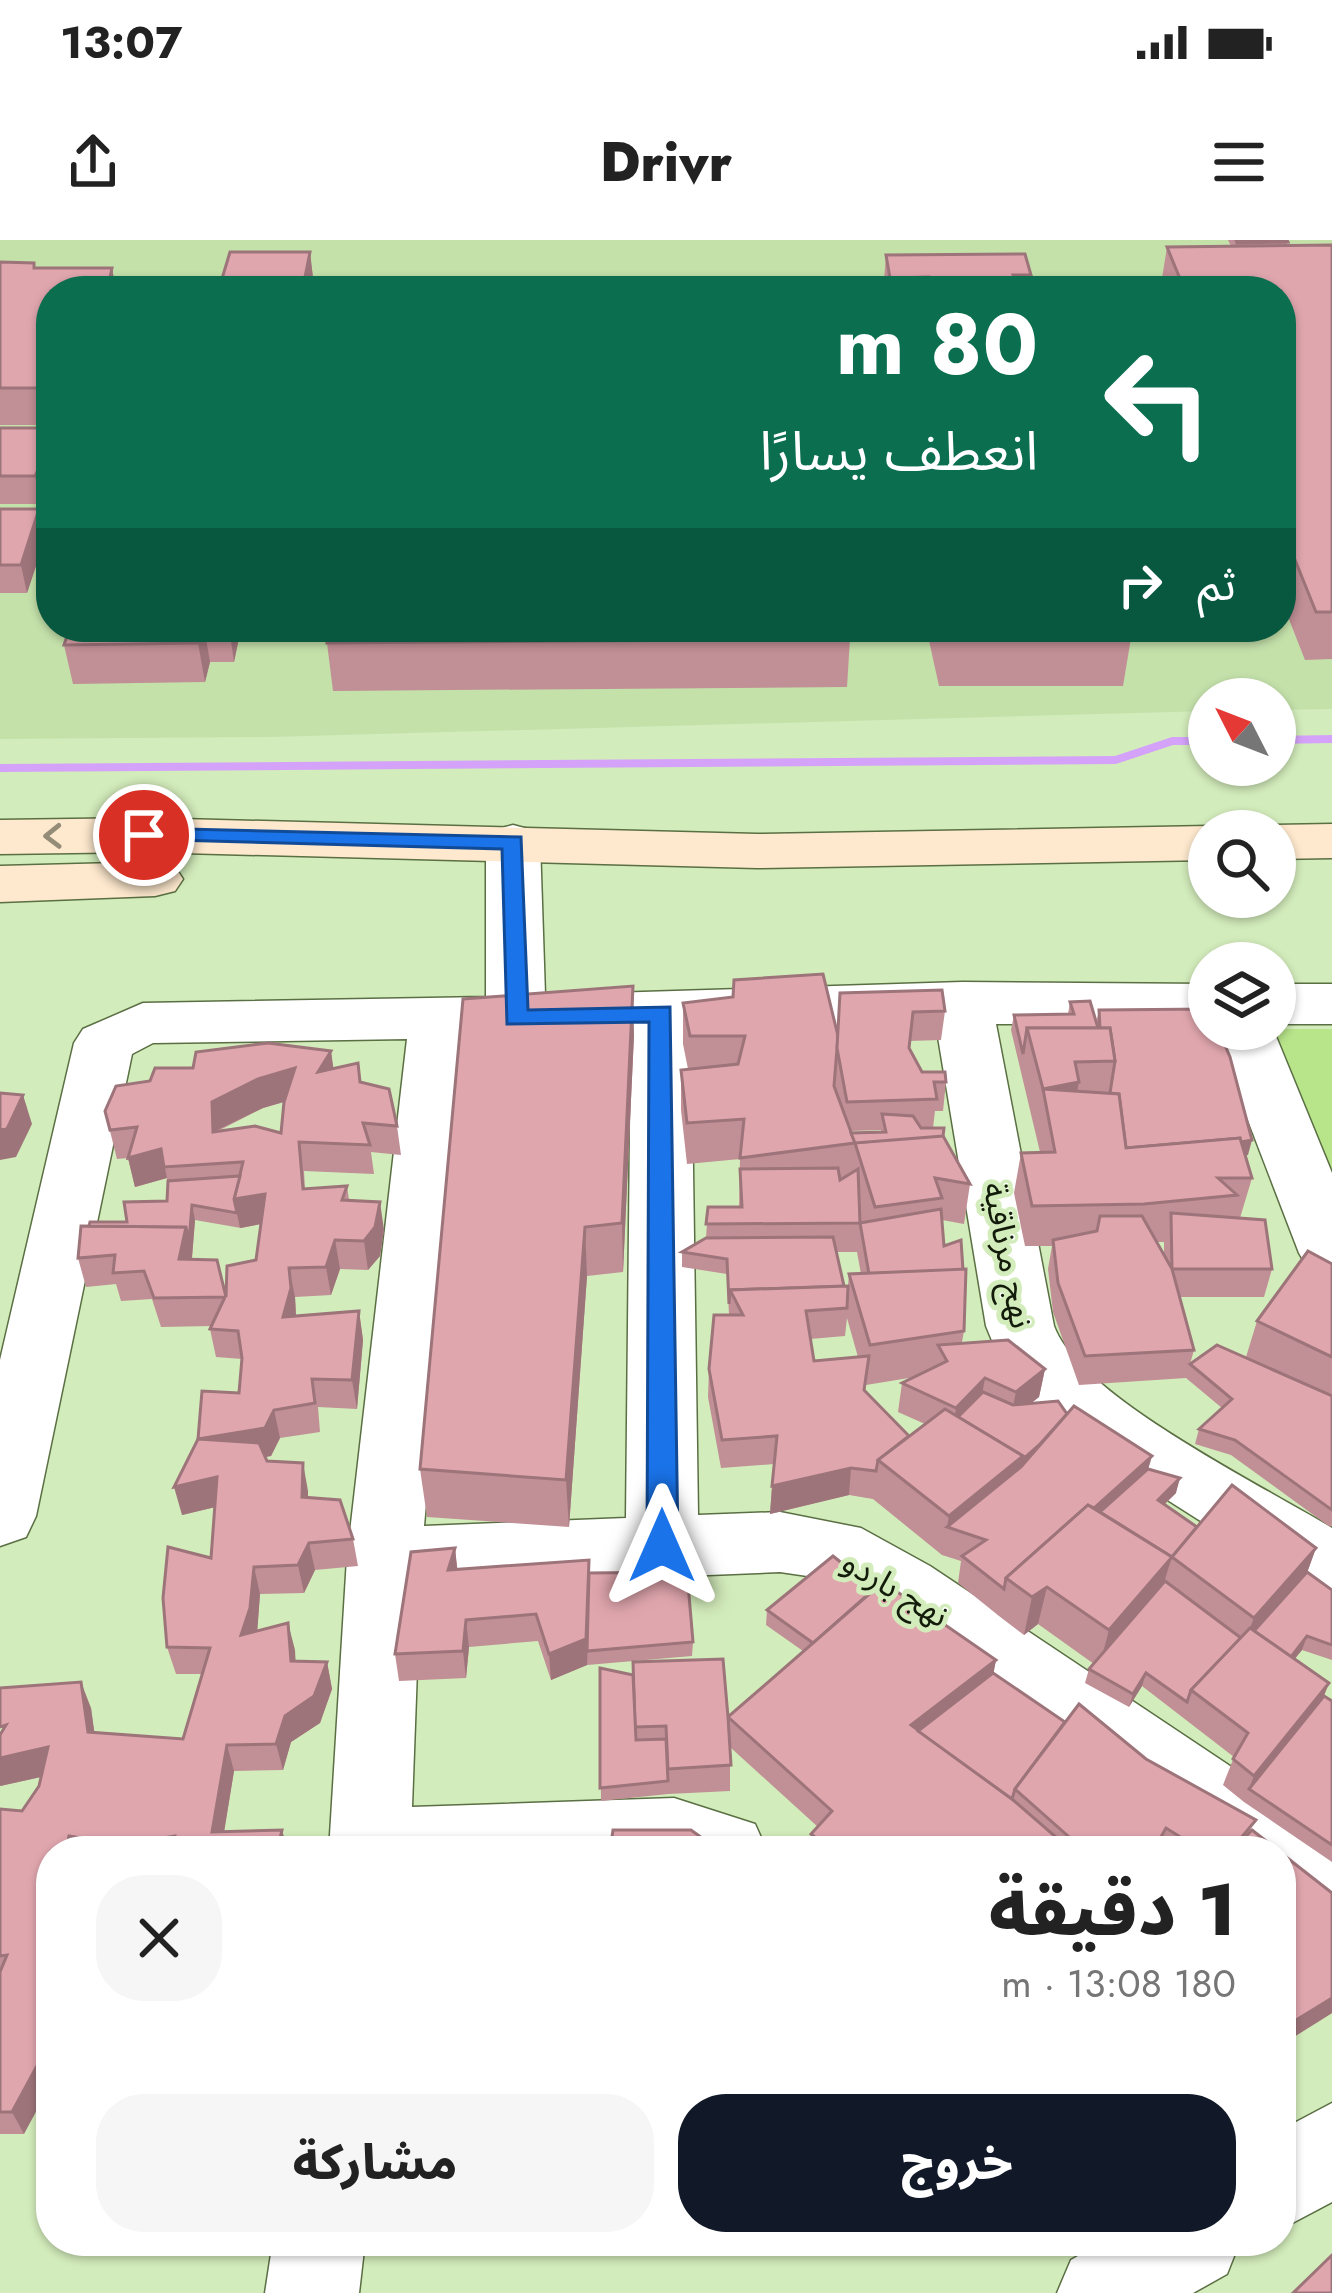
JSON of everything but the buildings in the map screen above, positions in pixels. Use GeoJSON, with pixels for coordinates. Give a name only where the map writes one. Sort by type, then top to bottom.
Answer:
{"type":"FeatureCollection","features":[{"type":"Feature","properties":{"kind":"street"},"geometry":{"type":"LineString","coordinates":[[0,837],[514,856],[596,869],[758,851],[1188,843]]}},
{"type":"Feature","properties":{"kind":"street"},"geometry":{"type":"LineString","coordinates":[[1296,842],[1332,841]]}},
{"type":"Feature","properties":{"kind":"street"},"geometry":{"type":"LineString","coordinates":[[0,884],[514,856]]}},
{"type":"Feature","properties":{"kind":"street"},"geometry":{"type":"LineString","coordinates":[[514,856],[516,1018]]}},
{"type":"Feature","properties":{"kind":"street"},"geometry":{"type":"LineString","coordinates":[[0,1516],[104,1042],[143,1023],[439,1021],[962,1002],[1188,1004]]}},
{"type":"Feature","properties":{"kind":"street","name":"نهج مرناقية"},"geometry":{"type":"LineString","coordinates":[[962,1002],[1020,1326],[1031,1358],[1084,1412],[1332,1566]]}},
{"type":"Feature","properties":{"kind":"street"},"geometry":{"type":"LineString","coordinates":[[1296,1004],[1332,1004]]}},
{"type":"Feature","properties":{"kind":"street"},"geometry":{"type":"LineString","coordinates":[[661,1013],[662,1546]]}},
{"type":"Feature","properties":{"kind":"street"},"geometry":{"type":"LineString","coordinates":[[371,1836],[384,1558],[439,1021]]}},
{"type":"Feature","properties":{"kind":"street"},"geometry":{"type":"LineString","coordinates":[[1251,1050],[1332,1253]]}},
{"type":"Feature","properties":{"kind":"street","name":"نهج باردو"},"geometry":{"type":"LineString","coordinates":[[384,1558],[810,1543],[862,1563],[1267,1836]]}},
{"type":"Feature","properties":{"kind":"street"},"geometry":{"type":"LineString","coordinates":[[633,1836],[680,1836]]}},
{"type":"Feature","properties":{"kind":"street","name":"نهج باردو"},"geometry":{"type":"LineString","coordinates":[[1296,1856],[1332,1880]]}},
{"type":"Feature","properties":{"kind":"street"},"geometry":{"type":"LineString","coordinates":[[1296,2173],[1332,2148]]}},
{"type":"Feature","properties":{"kind":"street"},"geometry":{"type":"LineString","coordinates":[[312,2293],[317,2256]]}},
{"type":"Feature","properties":{"kind":"street"},"geometry":{"type":"LineString","coordinates":[[1104,2293],[1169,2256]]}},
{"type":"Feature","properties":{"kind":"shaded area"},"geometry":{"type":"Polygon","coordinates":[[[0,240],[1332,240],[1332,709],[1296,710],[1296,678],[1188,678],[1188,712],[270,737],[0,739],[0,240]]]}},
{"type":"Feature","properties":{"kind":"shaded area"},"geometry":{"type":"Polygon","coordinates":[[[1296,1029],[1332,1029],[1332,1181],[1282,1050],[1296,1050],[1296,1029]]]}},
{"type":"Feature","properties":{"kind":"waterway"},"geometry":{"type":"LineString","coordinates":[[1296,740],[1332,739]]}},
{"type":"Feature","properties":{"kind":"waterway"},"geometry":{"type":"LineString","coordinates":[[0,768],[1116,760],[1172,741],[1188,741]]}},
{"type":"Feature","properties":{"kind":"route"},"geometry":{"type":"LineString","coordinates":[[144,835],[513,842],[516,1018],[661,1013],[662,1546]]}}]}
